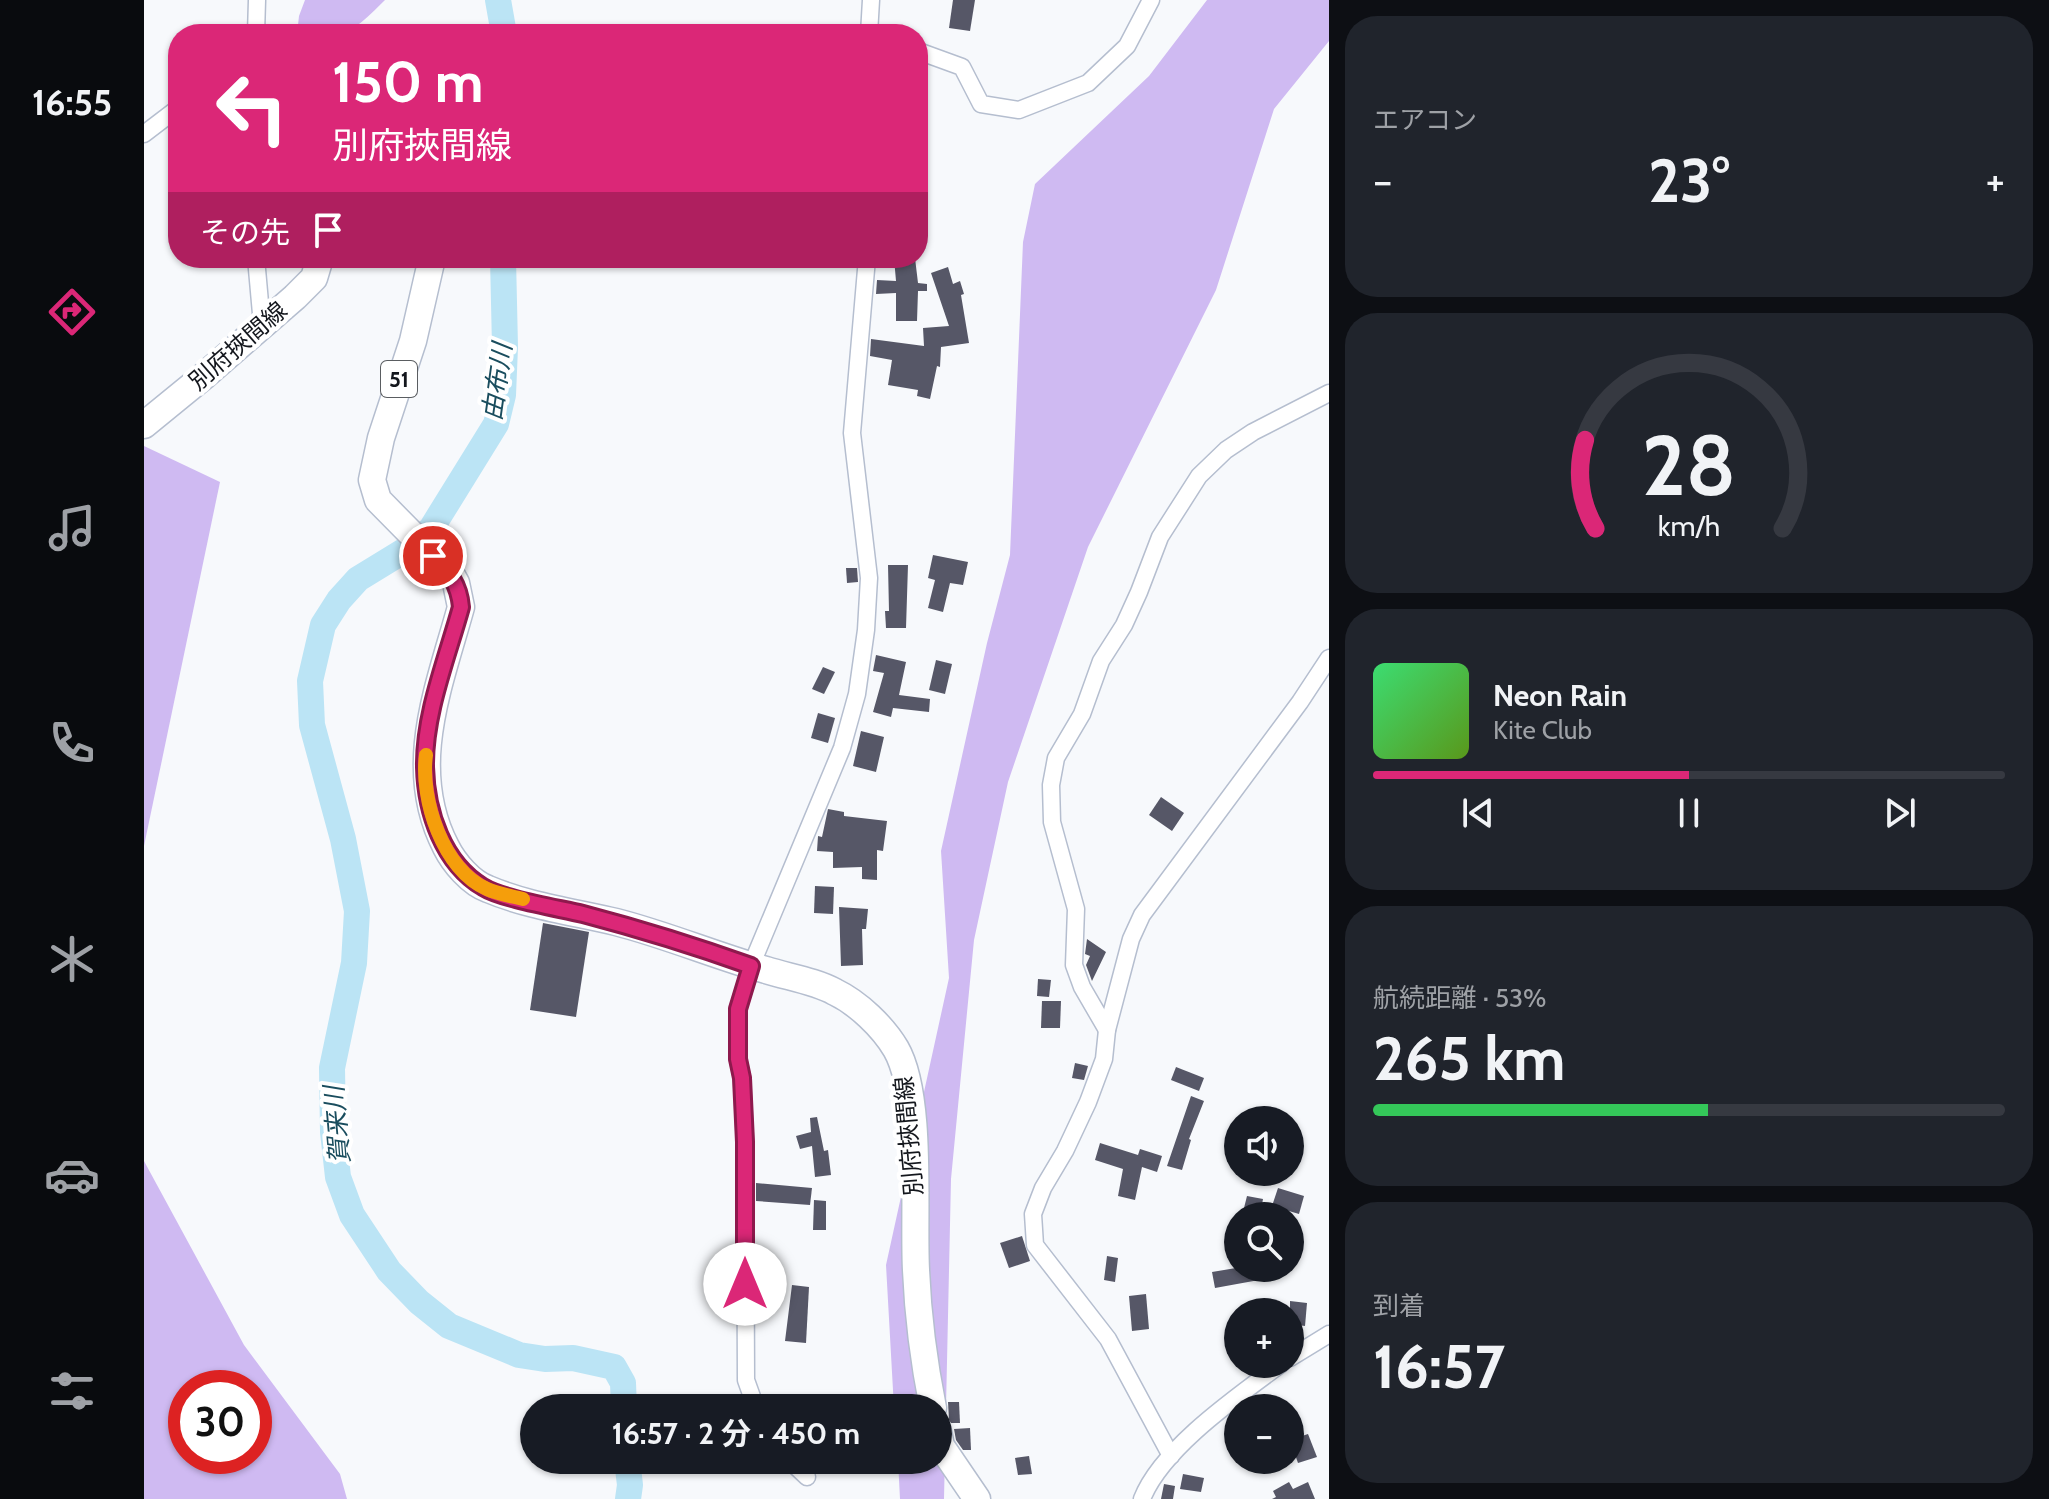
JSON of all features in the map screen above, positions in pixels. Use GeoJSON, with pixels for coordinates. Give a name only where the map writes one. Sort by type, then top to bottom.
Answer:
{"type":"FeatureCollection","features":[{"type":"Feature","properties":{"kind":"main road","name":"別府挾間線"},"geometry":{"type":"LineString","coordinates":[[144,425],[314,278],[317,268]]}},
{"type":"Feature","properties":{"kind":"main road","name":"別府挾間線"},"geometry":{"type":"LineString","coordinates":[[430,268],[413,341],[373,468],[372,480],[378,500],[451,574],[461,607],[432,713],[425,764],[431,811],[438,832],[453,860],[485,889],[644,929],[833,990],[871,1019],[895,1047],[906,1071],[913,1131],[919,1315],[931,1394]]}},
{"type":"Feature","properties":{"kind":"main road"},"geometry":{"type":"LineString","coordinates":[[952,1462],[977,1499]]}},
{"type":"Feature","properties":{"kind":"street"},"geometry":{"type":"LineString","coordinates":[[256,24],[257,0]]}},
{"type":"Feature","properties":{"kind":"street"},"geometry":{"type":"LineString","coordinates":[[870,24],[871,0]]}},
{"type":"Feature","properties":{"kind":"street"},"geometry":{"type":"LineString","coordinates":[[928,55],[962,67],[981,104],[1019,110],[1088,83],[1127,46],[1151,0]]}},
{"type":"Feature","properties":{"kind":"street"},"geometry":{"type":"LineString","coordinates":[[144,134],[168,116]]}},
{"type":"Feature","properties":{"kind":"street"},"geometry":{"type":"LineString","coordinates":[[257,268],[262,325]]}},
{"type":"Feature","properties":{"kind":"street"},"geometry":{"type":"LineString","coordinates":[[751,1394],[746,1380],[745,1142],[738,1059],[738,1009],[751,966],[832,776],[857,694],[869,578],[852,433],[866,268]]}},
{"type":"Feature","properties":{"kind":"street"},"geometry":{"type":"LineString","coordinates":[[1107,1030],[1082,987],[1074,965],[1076,909],[1052,822],[1051,785],[1056,758],[1082,714],[1101,661],[1124,625],[1160,537],[1199,476],[1226,450],[1253,432],[1329,393]]}},
{"type":"Feature","properties":{"kind":"street"},"geometry":{"type":"LineString","coordinates":[[1171,1456],[1108,1339],[1035,1245],[1033,1214],[1043,1188],[1088,1102],[1104,1059],[1107,1030],[1131,939],[1142,915],[1329,659]]}},
{"type":"Feature","properties":{"kind":"street"},"geometry":{"type":"LineString","coordinates":[[1304,1349],[1329,1334]]}},
{"type":"Feature","properties":{"kind":"street"},"geometry":{"type":"LineString","coordinates":[[1142,1499],[1171,1456],[1262,1378]]}},
{"type":"Feature","properties":{"kind":"street"},"geometry":{"type":"LineString","coordinates":[[804,1474],[807,1477]]}},
{"type":"Feature","properties":{"kind":"shaded area"},"geometry":{"type":"Polygon","coordinates":[[[305,0],[385,0],[358,24],[298,24],[305,0]]]}},
{"type":"Feature","properties":{"kind":"shaded area"},"geometry":{"type":"Polygon","coordinates":[[[1207,0],[1329,0],[1329,41],[1274,109],[1216,290],[1088,547],[1008,782],[974,940],[951,1179],[946,1394],[893,1394],[886,1265],[949,978],[941,851],[987,643],[1010,555],[1023,242],[1035,184],[1149,76],[1207,0]]]}},
{"type":"Feature","properties":{"kind":"shaded area"},"geometry":{"type":"Polygon","coordinates":[[[144,446],[220,482],[144,846],[144,446]]]}},
{"type":"Feature","properties":{"kind":"shaded area"},"geometry":{"type":"Polygon","coordinates":[[[144,1161],[244,1345],[263,1370],[168,1370],[168,1474],[272,1474],[272,1383],[340,1474],[347,1499],[144,1499],[144,1161]]]}},
{"type":"Feature","properties":{"kind":"shaded area"},"geometry":{"type":"Polygon","coordinates":[[[899,1474],[945,1474],[944,1499],[900,1499],[899,1474]]]}},
{"type":"Feature","properties":{"kind":"building"},"geometry":{"type":"Polygon","coordinates":[[[953,0],[975,0],[970,31],[949,28],[953,0]]]}},
{"type":"Feature","properties":{"kind":"building"},"geometry":{"type":"Polygon","coordinates":[[[948,267],[953,284],[960,281],[964,294],[961,295],[969,343],[941,347],[940,367],[937,366],[930,399],[917,396],[918,390],[888,385],[892,360],[870,356],[871,339],[924,346],[923,328],[949,326],[931,273],[948,267]]]}},
{"type":"Feature","properties":{"kind":"building"},"geometry":{"type":"Polygon","coordinates":[[[895,268],[916,268],[918,283],[927,284],[927,291],[918,291],[917,321],[896,321],[896,293],[876,294],[877,280],[896,281],[895,268]]]}},
{"type":"Feature","properties":{"kind":"building"},"geometry":{"type":"Polygon","coordinates":[[[933,555],[968,562],[963,585],[950,583],[943,612],[928,608],[935,580],[928,578],[933,555]]]}},
{"type":"Feature","properties":{"kind":"building"},"geometry":{"type":"Polygon","coordinates":[[[888,565],[908,565],[906,628],[886,628],[885,611],[889,611],[888,565]]]}},
{"type":"Feature","properties":{"kind":"building"},"geometry":{"type":"Polygon","coordinates":[[[846,568],[857,568],[858,582],[847,583],[846,568]]]}},
{"type":"Feature","properties":{"kind":"building"},"geometry":{"type":"Polygon","coordinates":[[[876,655],[906,662],[899,695],[930,699],[929,712],[893,708],[891,717],[873,712],[884,673],[873,671],[876,655]]]}},
{"type":"Feature","properties":{"kind":"building"},"geometry":{"type":"Polygon","coordinates":[[[936,660],[952,664],[945,694],[929,690],[936,660]]]}},
{"type":"Feature","properties":{"kind":"building"},"geometry":{"type":"Polygon","coordinates":[[[823,667],[835,672],[824,694],[812,689],[823,667]]]}},
{"type":"Feature","properties":{"kind":"building"},"geometry":{"type":"Polygon","coordinates":[[[818,713],[835,718],[828,743],[811,738],[818,713]]]}},
{"type":"Feature","properties":{"kind":"building"},"geometry":{"type":"Polygon","coordinates":[[[861,731],[884,737],[876,772],[853,766],[861,731]]]}},
{"type":"Feature","properties":{"kind":"building"},"geometry":{"type":"Polygon","coordinates":[[[1161,797],[1184,813],[1172,831],[1149,815],[1161,797]]]}},
{"type":"Feature","properties":{"kind":"building"},"geometry":{"type":"Polygon","coordinates":[[[828,809],[844,812],[844,816],[887,821],[883,851],[877,850],[877,880],[862,879],[862,867],[833,868],[833,852],[817,851],[818,836],[822,837],[828,809]]]}},
{"type":"Feature","properties":{"kind":"building"},"geometry":{"type":"Polygon","coordinates":[[[815,886],[834,887],[833,914],[814,913],[815,886]]]}},
{"type":"Feature","properties":{"kind":"building"},"geometry":{"type":"Polygon","coordinates":[[[839,907],[868,909],[866,929],[862,929],[863,965],[841,966],[839,907]]]}},
{"type":"Feature","properties":{"kind":"building"},"geometry":{"type":"Polygon","coordinates":[[[543,923],[589,932],[576,1017],[530,1010],[543,923]]]}},
{"type":"Feature","properties":{"kind":"building"},"geometry":{"type":"Polygon","coordinates":[[[1087,939],[1106,952],[1092,981],[1086,965],[1090,956],[1085,954],[1087,939]]]}},
{"type":"Feature","properties":{"kind":"building"},"geometry":{"type":"Polygon","coordinates":[[[1038,979],[1051,980],[1049,997],[1037,996],[1038,979]]]}},
{"type":"Feature","properties":{"kind":"building"},"geometry":{"type":"Polygon","coordinates":[[[1042,1001],[1061,1001],[1060,1028],[1041,1028],[1042,1001]]]}},
{"type":"Feature","properties":{"kind":"building"},"geometry":{"type":"Polygon","coordinates":[[[1075,1063],[1088,1066],[1084,1080],[1072,1078],[1075,1063]]]}},
{"type":"Feature","properties":{"kind":"building"},"geometry":{"type":"Polygon","coordinates":[[[1176,1067],[1204,1078],[1199,1091],[1171,1080],[1176,1067]]]}},
{"type":"Feature","properties":{"kind":"building"},"geometry":{"type":"Polygon","coordinates":[[[1191,1096],[1204,1101],[1189,1139],[1182,1170],[1167,1166],[1191,1096]]]}},
{"type":"Feature","properties":{"kind":"building"},"geometry":{"type":"Polygon","coordinates":[[[817,1117],[824,1151],[828,1150],[831,1175],[815,1177],[812,1146],[800,1149],[796,1136],[811,1132],[810,1118],[817,1117]]]}},
{"type":"Feature","properties":{"kind":"building"},"geometry":{"type":"Polygon","coordinates":[[[1100,1143],[1138,1155],[1140,1149],[1162,1156],[1157,1172],[1142,1167],[1135,1200],[1118,1196],[1123,1169],[1095,1160],[1100,1143]]]}},
{"type":"Feature","properties":{"kind":"building"},"geometry":{"type":"Polygon","coordinates":[[[756,1183],[812,1188],[810,1205],[756,1201],[756,1183]]]}},
{"type":"Feature","properties":{"kind":"building"},"geometry":{"type":"Polygon","coordinates":[[[1278,1188],[1304,1196],[1302,1202],[1273,1202],[1278,1188]]]}},
{"type":"Feature","properties":{"kind":"building"},"geometry":{"type":"Polygon","coordinates":[[[1247,1196],[1263,1199],[1262,1202],[1246,1202],[1247,1196]]]}},
{"type":"Feature","properties":{"kind":"building"},"geometry":{"type":"Polygon","coordinates":[[[814,1200],[826,1201],[826,1230],[813,1230],[814,1200]]]}},
{"type":"Feature","properties":{"kind":"building"},"geometry":{"type":"Polygon","coordinates":[[[1022,1236],[1030,1261],[1009,1268],[1000,1243],[1022,1236]]]}},
{"type":"Feature","properties":{"kind":"building"},"geometry":{"type":"Polygon","coordinates":[[[1107,1256],[1118,1258],[1115,1282],[1104,1280],[1107,1256]]]}},
{"type":"Feature","properties":{"kind":"building"},"geometry":{"type":"Polygon","coordinates":[[[1224,1270],[1224,1282],[1248,1282],[1215,1288],[1212,1272],[1224,1270]]]}},
{"type":"Feature","properties":{"kind":"building"},"geometry":{"type":"Polygon","coordinates":[[[792,1285],[809,1287],[806,1343],[785,1341],[792,1285]]]}},
{"type":"Feature","properties":{"kind":"building"},"geometry":{"type":"Polygon","coordinates":[[[1146,1294],[1149,1329],[1132,1331],[1129,1296],[1146,1294]]]}},
{"type":"Feature","properties":{"kind":"building"},"geometry":{"type":"Polygon","coordinates":[[[1304,1303],[1307,1303],[1304,1326],[1304,1303]]]}},
{"type":"Feature","properties":{"kind":"building"},"geometry":{"type":"Polygon","coordinates":[[[952,1402],[959,1402],[960,1423],[952,1423],[952,1402]]]}},
{"type":"Feature","properties":{"kind":"building"},"geometry":{"type":"Polygon","coordinates":[[[970,1428],[971,1450],[963,1450],[956,1440],[954,1429],[970,1428]]]}},
{"type":"Feature","properties":{"kind":"building"},"geometry":{"type":"Polygon","coordinates":[[[1308,1434],[1317,1457],[1304,1461],[1304,1435],[1308,1434]]]}},
{"type":"Feature","properties":{"kind":"building"},"geometry":{"type":"Polygon","coordinates":[[[1029,1456],[1032,1474],[1018,1475],[1015,1458],[1029,1456]]]}},
{"type":"Feature","properties":{"kind":"building"},"geometry":{"type":"Polygon","coordinates":[[[1183,1474],[1204,1478],[1201,1492],[1180,1489],[1183,1474]]]}},
{"type":"Feature","properties":{"kind":"building"},"geometry":{"type":"Polygon","coordinates":[[[1289,1482],[1293,1489],[1308,1482],[1315,1499],[1272,1499],[1276,1497],[1273,1491],[1289,1482]]]}},
{"type":"Feature","properties":{"kind":"building"},"geometry":{"type":"Polygon","coordinates":[[[1164,1484],[1175,1486],[1173,1499],[1161,1499],[1164,1484]]]}},
{"type":"Feature","properties":{"kind":"waterway","name":"由布川"},"geometry":{"type":"LineString","coordinates":[[498,0],[502,24]]}},
{"type":"Feature","properties":{"kind":"waterway","name":"賀来川"},"geometry":{"type":"LineString","coordinates":[[503,268],[503,395],[496,424],[431,529],[407,549],[358,579],[339,600],[323,625],[310,681],[312,725],[343,839],[357,911],[354,963],[332,1068],[333,1132],[338,1177],[352,1215],[389,1271],[419,1302],[449,1326],[519,1355],[545,1359],[573,1358],[614,1367],[623,1383],[623,1394]]}},
{"type":"Feature","properties":{"kind":"waterway","name":"賀来川"},"geometry":{"type":"LineString","coordinates":[[628,1499],[629,1474]]}},
{"type":"Feature","properties":{"kind":"slow traffic"},"geometry":{"type":"LineString","coordinates":[[426,755],[427,797],[438,832],[453,860],[485,889],[523,899]]}},
{"type":"Feature","properties":{"kind":"route"},"geometry":{"type":"LineString","coordinates":[[433,556],[456,583],[461,607],[432,713],[425,764],[431,811],[453,860],[485,889],[644,929],[751,966],[738,1009],[738,1059],[745,1142],[745,1284]]}}]}
